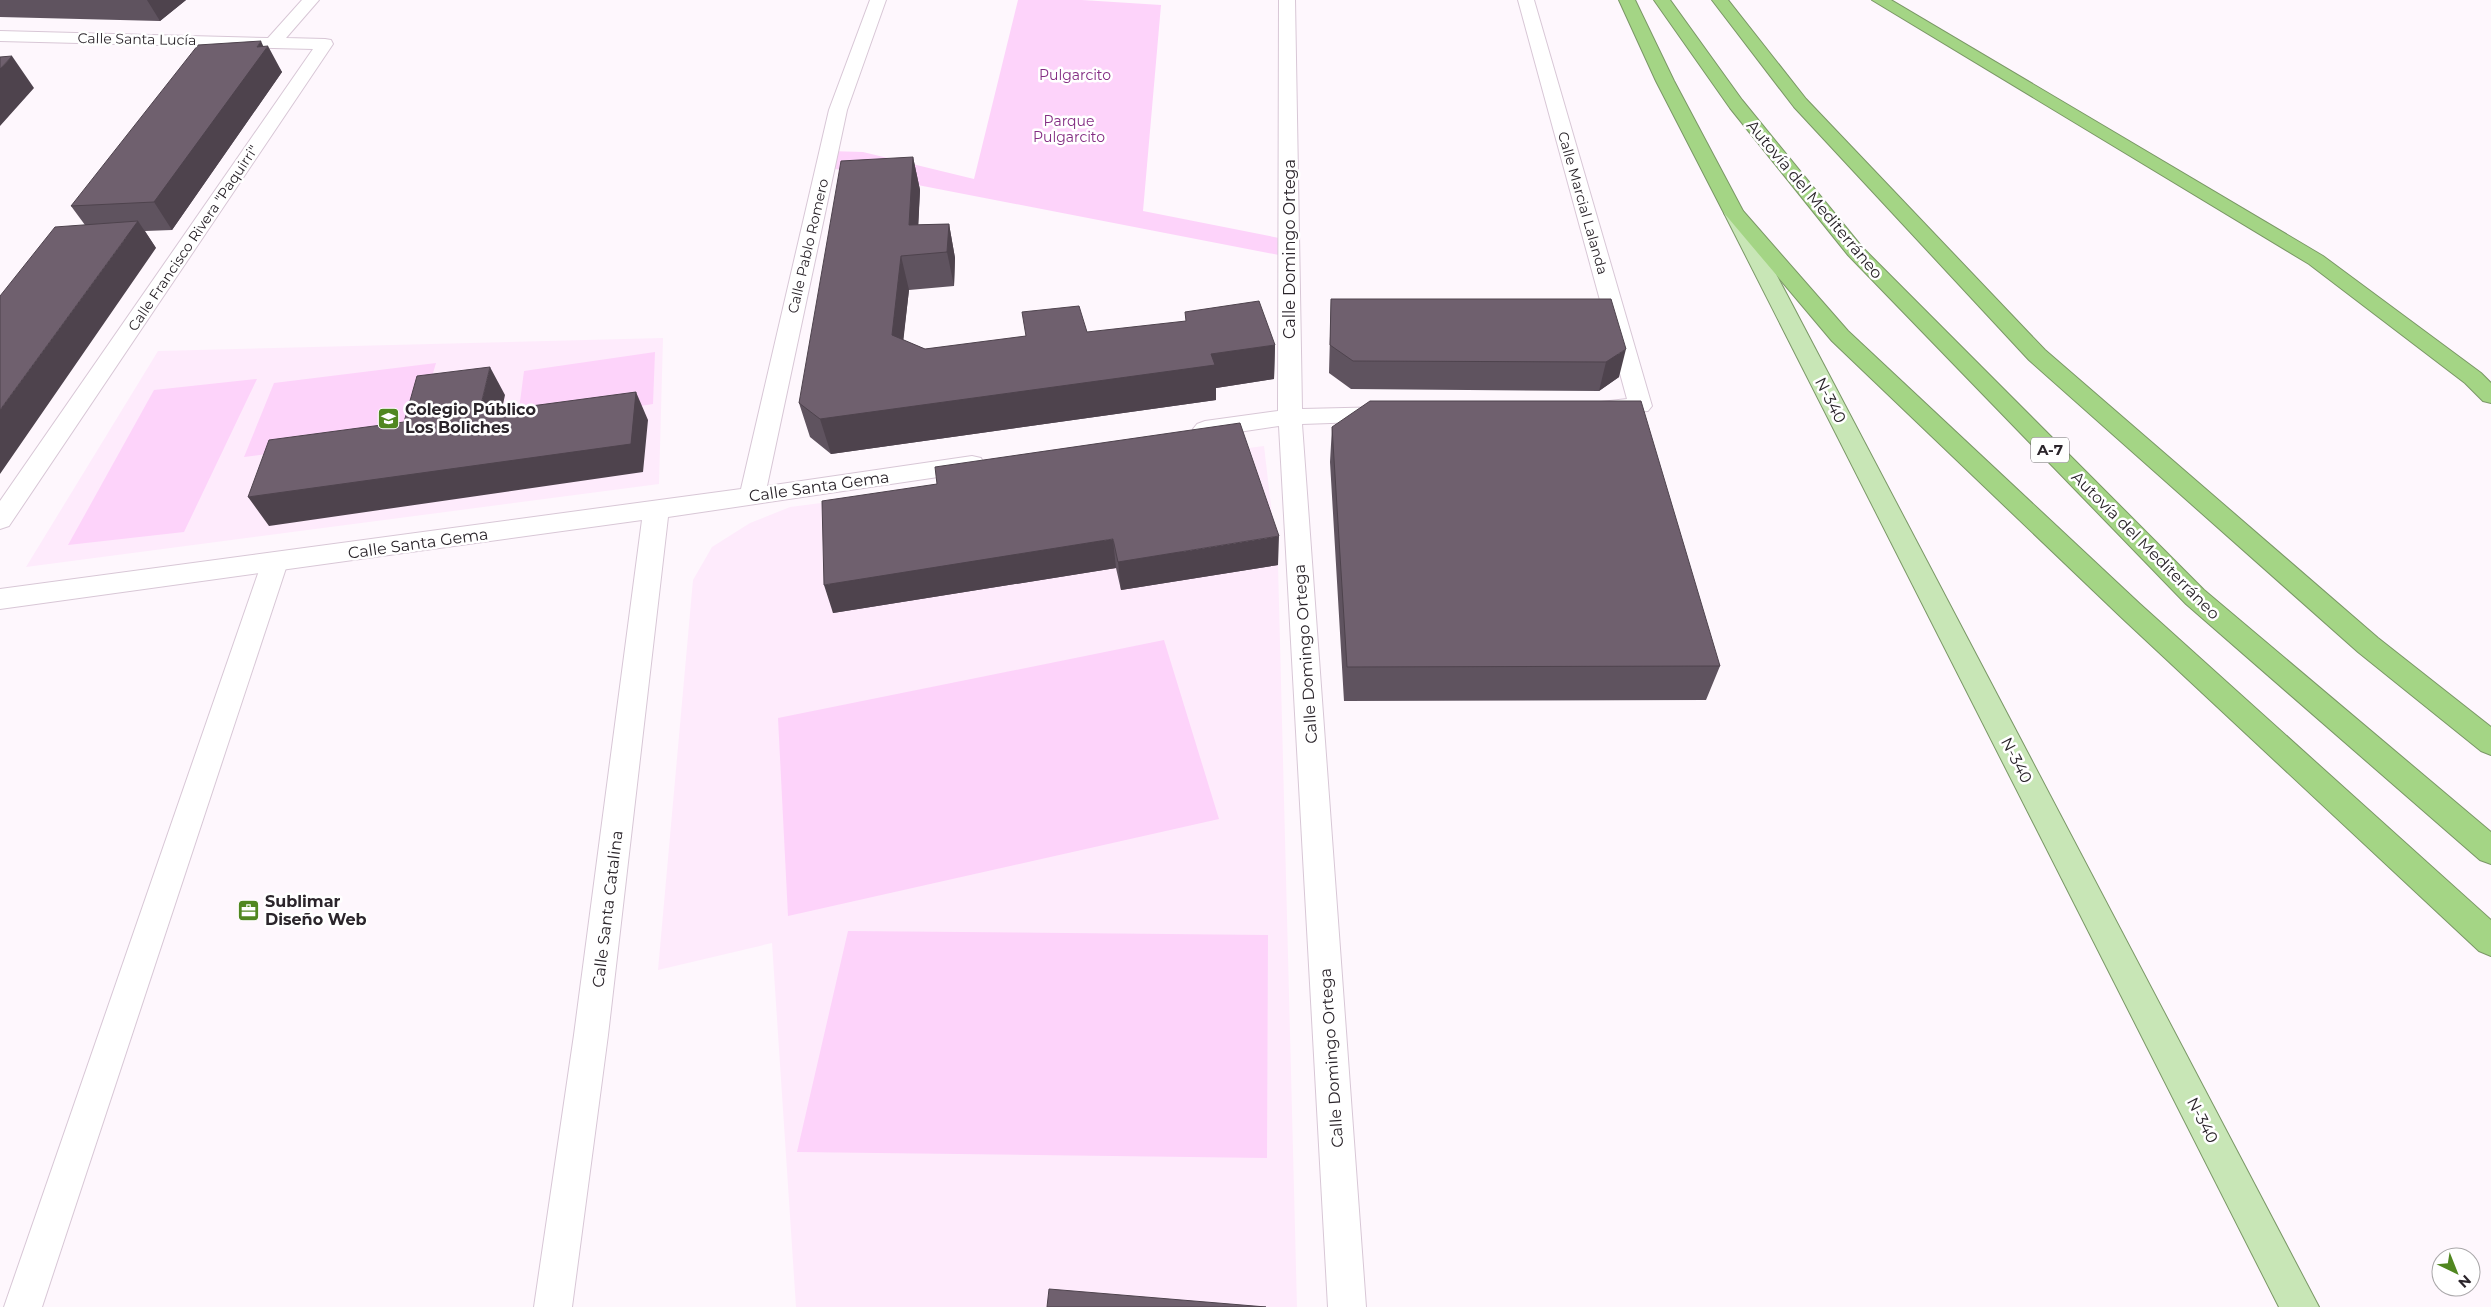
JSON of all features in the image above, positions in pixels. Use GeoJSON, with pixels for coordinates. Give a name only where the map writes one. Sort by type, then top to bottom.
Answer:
{"type":"FeatureCollection","features":[{"type":"Feature","properties":{"kind":"highway"},"geometry":{"type":"LineString","coordinates":[[1627,0],[1665,81],[1734,213],[1840,336],[2131,612],[2491,941]]}},
{"type":"Feature","properties":{"kind":"highway","name":"Autovía del Mediterráneo"},"geometry":{"type":"LineString","coordinates":[[1662,0],[1736,104],[1854,251],[2195,597],[2491,851]]}},
{"type":"Feature","properties":{"kind":"highway"},"geometry":{"type":"LineString","coordinates":[[1720,0],[1800,103],[2037,355],[2368,645],[2491,743]]}},
{"type":"Feature","properties":{"kind":"highway"},"geometry":{"type":"LineString","coordinates":[[1880,0],[2316,260],[2473,378],[2491,396]]}},
{"type":"Feature","properties":{"kind":"main road","name":"N-340"},"geometry":{"type":"LineString","coordinates":[[1734,213],[2300,1307]]}},
{"type":"Feature","properties":{"kind":"street"},"geometry":{"type":"LineString","coordinates":[[273,42],[310,0]]}},
{"type":"Feature","properties":{"kind":"street","name":"Calle Pablo Romero"},"geometry":{"type":"LineString","coordinates":[[752,496],[838,110],[878,0]]}},
{"type":"Feature","properties":{"kind":"street","name":"Calle Domingo Ortega"},"geometry":{"type":"LineString","coordinates":[[1287,0],[1290,417],[1347,1307]]}},
{"type":"Feature","properties":{"kind":"street","name":"Calle Marcial Lalanda"},"geometry":{"type":"LineString","coordinates":[[1526,0],[1640,406],[1590,407]]}},
{"type":"Feature","properties":{"kind":"street","name":"Calle Santa Lucía"},"geometry":{"type":"LineString","coordinates":[[0,36],[273,42]]}},
{"type":"Feature","properties":{"kind":"street","name":"Calle Francisco Rivera \"Paquirri\""},"geometry":{"type":"LineString","coordinates":[[0,520],[325,44],[273,42]]}},
{"type":"Feature","properties":{"kind":"street"},"geometry":{"type":"LineString","coordinates":[[1183,433],[1290,417],[1410,413]]}},
{"type":"Feature","properties":{"kind":"street","name":"Calle Santa Gema"},"geometry":{"type":"LineString","coordinates":[[0,599],[656,510],[997,460]]}},
{"type":"Feature","properties":{"kind":"street","name":"Calle Santa Catalina"},"geometry":{"type":"LineString","coordinates":[[552,1307],[591,1035],[656,510]]}},
{"type":"Feature","properties":{"kind":"street"},"geometry":{"type":"LineString","coordinates":[[23,1307],[275,562]]}},
{"type":"Feature","properties":{"kind":"shaded area","name":"Colegio Público Los Boliches"},"geometry":{"type":"Polygon","coordinates":[[[663,338],[659,484],[26,567],[158,351],[663,338]]]}},
{"type":"Feature","properties":{"kind":"shaded area"},"geometry":{"type":"Polygon","coordinates":[[[1264,446],[1278,565],[1297,1307],[796,1307],[772,943],[658,970],[693,580],[712,547],[750,523],[790,507],[1264,446]]]}},
{"type":"Feature","properties":{"kind":"green space","name":"Parque Pulgarcito"},"geometry":{"type":"Polygon","coordinates":[[[1018,0],[1082,0],[1161,5],[1143,211],[1289,240],[1289,257],[825,167],[829,151],[863,152],[974,179],[1018,0]]]}},
{"type":"Feature","properties":{"kind":"green space"},"geometry":{"type":"Polygon","coordinates":[[[655,352],[653,404],[517,425],[524,371],[655,352]]]}},
{"type":"Feature","properties":{"kind":"green space"},"geometry":{"type":"Polygon","coordinates":[[[436,363],[415,434],[244,457],[274,383],[436,363]]]}},
{"type":"Feature","properties":{"kind":"green space"},"geometry":{"type":"Polygon","coordinates":[[[257,379],[184,532],[68,545],[154,390],[257,379]]]}},
{"type":"Feature","properties":{"kind":"green space"},"geometry":{"type":"Polygon","coordinates":[[[1164,640],[1219,819],[788,916],[778,718],[1164,640]]]}},
{"type":"Feature","properties":{"kind":"green space"},"geometry":{"type":"Polygon","coordinates":[[[848,931],[1268,935],[1267,1158],[797,1152],[848,931]]]}},
{"type":"Feature","properties":{"kind":"building"},"geometry":{"type":"Polygon","coordinates":[[[261,41],[257,47],[268,46],[154,202],[71,206],[198,45],[261,41]]]}},
{"type":"Feature","properties":{"kind":"building"},"geometry":{"type":"Polygon","coordinates":[[[12,56],[0,69],[0,57],[12,56]]]}},
{"type":"Feature","properties":{"kind":"building"},"geometry":{"type":"Polygon","coordinates":[[[913,157],[909,225],[949,224],[947,252],[901,256],[892,335],[925,349],[1026,336],[1022,312],[1079,306],[1087,332],[1186,321],[1185,312],[1259,301],[1275,345],[1211,354],[1215,365],[820,419],[799,403],[841,161],[913,157]]]}},
{"type":"Feature","properties":{"kind":"building"},"geometry":{"type":"Polygon","coordinates":[[[138,221],[0,410],[0,296],[55,227],[138,221]]]}},
{"type":"Feature","properties":{"kind":"building"},"geometry":{"type":"Polygon","coordinates":[[[1331,299],[1611,299],[1626,349],[1606,362],[1353,361],[1330,345],[1331,299]]]}},
{"type":"Feature","properties":{"kind":"building"},"geometry":{"type":"Polygon","coordinates":[[[490,367],[479,413],[636,392],[631,444],[248,497],[269,440],[404,422],[417,376],[490,367]]]}},
{"type":"Feature","properties":{"kind":"building"},"geometry":{"type":"Polygon","coordinates":[[[1370,401],[1641,401],[1720,666],[1347,667],[1332,427],[1370,401]]]}},
{"type":"Feature","properties":{"kind":"building"},"geometry":{"type":"Polygon","coordinates":[[[1240,423],[1279,536],[1118,562],[1113,539],[824,585],[822,501],[937,484],[935,467],[1240,423]]]}},
{"type":"Feature","properties":{"kind":"building"},"geometry":{"type":"Polygon","coordinates":[[[1049,1289],[1266,1307],[1047,1307],[1049,1289]]]}},
{"type":"Feature","properties":{"kind":"place","name":"Colegio Público Los Boliches"},"geometry":{"type":"Point","coordinates":[389,418]}},
{"type":"Feature","properties":{"kind":"place","name":"Sublimar Diseño Web"},"geometry":{"type":"Point","coordinates":[249,910]}},
{"type":"Feature","properties":{"kind":"park label","name":"Pulgarcito"},"geometry":{"type":"Point","coordinates":[1075,75]}}]}
